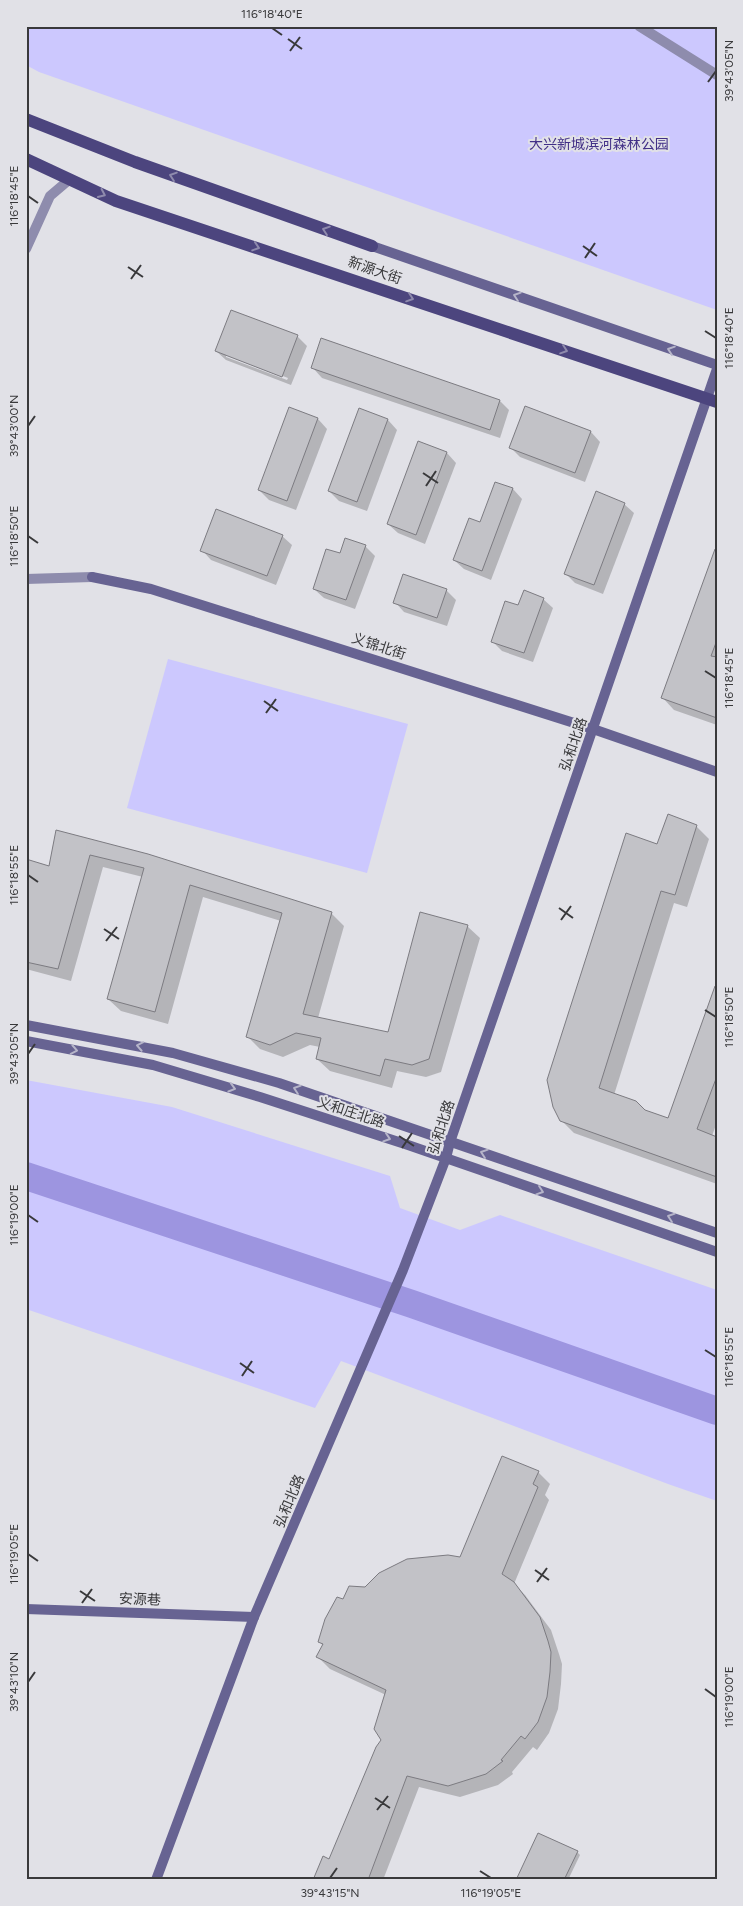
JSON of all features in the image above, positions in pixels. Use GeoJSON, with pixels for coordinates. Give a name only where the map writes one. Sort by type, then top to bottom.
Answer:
{"type":"FeatureCollection","features":[{"type":"Feature","properties":{"kind":"main road"},"geometry":{"type":"LineString","coordinates":[[26,118],[135,162],[372,246]]}},
{"type":"Feature","properties":{"kind":"main road","name":"新源大街"},"geometry":{"type":"LineString","coordinates":[[26,159],[116,200],[712,400]]}},
{"type":"Feature","properties":{"kind":"street"},"geometry":{"type":"LineString","coordinates":[[640,26],[717,75]]}},
{"type":"Feature","properties":{"kind":"street"},"geometry":{"type":"LineString","coordinates":[[26,249],[50,196],[70,179]]}},
{"type":"Feature","properties":{"kind":"street","name":"新源大街"},"geometry":{"type":"LineString","coordinates":[[372,246],[717,367]]}},
{"type":"Feature","properties":{"kind":"street","name":"弘和北路"},"geometry":{"type":"LineString","coordinates":[[156,1880],[254,1617],[403,1270],[446,1158],[593,729],[712,400],[717,367]]}},
{"type":"Feature","properties":{"kind":"street","name":"义锦北街"},"geometry":{"type":"LineString","coordinates":[[26,579],[92,577],[151,589],[593,729],[717,772]]}},
{"type":"Feature","properties":{"kind":"street","name":"义和庄北路"},"geometry":{"type":"LineString","coordinates":[[26,1025],[172,1053],[280,1083],[717,1233]]}},
{"type":"Feature","properties":{"kind":"street","name":"义和庄北路"},"geometry":{"type":"LineString","coordinates":[[26,1041],[153,1065],[260,1097],[446,1158],[717,1252]]}},
{"type":"Feature","properties":{"kind":"street","name":"安源巷"},"geometry":{"type":"LineString","coordinates":[[26,1608],[254,1617]]}},
{"type":"Feature","properties":{"kind":"green space","name":"大兴新城滨河森林公园"},"geometry":{"type":"Polygon","coordinates":[[[26,26],[717,26],[717,310],[39,72],[26,65],[26,26]]]}},
{"type":"Feature","properties":{"kind":"green space"},"geometry":{"type":"Polygon","coordinates":[[[168,659],[408,724],[367,873],[127,808],[168,659]]]}},
{"type":"Feature","properties":{"kind":"green space"},"geometry":{"type":"Polygon","coordinates":[[[26,1080],[172,1107],[390,1176],[400,1208],[460,1230],[500,1215],[717,1290],[717,1501],[341,1361],[315,1408],[26,1309],[26,1080]]]}},
{"type":"Feature","properties":{"kind":"building"},"geometry":{"type":"Polygon","coordinates":[[[231,310],[298,335],[282,377],[215,351],[231,310]]]}},
{"type":"Feature","properties":{"kind":"building"},"geometry":{"type":"Polygon","coordinates":[[[321,338],[500,400],[490,430],[311,368],[321,338]]]}},
{"type":"Feature","properties":{"kind":"building"},"geometry":{"type":"Polygon","coordinates":[[[525,406],[591,431],[575,473],[509,448],[525,406]]]}},
{"type":"Feature","properties":{"kind":"building"},"geometry":{"type":"Polygon","coordinates":[[[289,407],[318,418],[287,501],[258,490],[289,407]]]}},
{"type":"Feature","properties":{"kind":"building"},"geometry":{"type":"Polygon","coordinates":[[[359,408],[388,419],[357,502],[328,491],[359,408]]]}},
{"type":"Feature","properties":{"kind":"building"},"geometry":{"type":"Polygon","coordinates":[[[418,441],[447,452],[416,535],[387,524],[418,441]]]}},
{"type":"Feature","properties":{"kind":"building"},"geometry":{"type":"Polygon","coordinates":[[[495,482],[513,488],[482,571],[453,560],[469,518],[480,522],[495,482]]]}},
{"type":"Feature","properties":{"kind":"building"},"geometry":{"type":"Polygon","coordinates":[[[596,491],[625,503],[594,585],[564,574],[596,491]]]}},
{"type":"Feature","properties":{"kind":"building"},"geometry":{"type":"Polygon","coordinates":[[[216,509],[283,535],[267,576],[200,551],[216,509]]]}},
{"type":"Feature","properties":{"kind":"building"},"geometry":{"type":"Polygon","coordinates":[[[345,538],[366,545],[346,600],[313,589],[326,549],[340,553],[345,538]]]}},
{"type":"Feature","properties":{"kind":"building"},"geometry":{"type":"Polygon","coordinates":[[[715,549],[717,549],[717,640],[711,656],[717,657],[717,718],[661,698],[715,549]]]}},
{"type":"Feature","properties":{"kind":"building"},"geometry":{"type":"Polygon","coordinates":[[[403,574],[447,589],[437,618],[393,603],[403,574]]]}},
{"type":"Feature","properties":{"kind":"building"},"geometry":{"type":"Polygon","coordinates":[[[524,590],[544,598],[524,653],[491,642],[505,601],[518,605],[524,590]]]}},
{"type":"Feature","properties":{"kind":"building"},"geometry":{"type":"Polygon","coordinates":[[[668,814],[697,825],[675,895],[661,891],[599,1088],[636,1101],[645,1110],[668,1118],[715,986],[717,986],[717,1076],[697,1129],[717,1137],[717,1177],[560,1121],[553,1107],[547,1080],[626,833],[657,844],[668,814]]]}},
{"type":"Feature","properties":{"kind":"building"},"geometry":{"type":"Polygon","coordinates":[[[56,830],[148,854],[332,912],[303,1014],[388,1032],[420,912],[468,925],[429,1059],[412,1065],[385,1059],[380,1076],[316,1059],[321,1038],[296,1033],[270,1045],[246,1037],[282,913],[190,885],[155,1012],[107,999],[144,868],[90,855],[58,969],[26,962],[26,859],[49,866],[56,830]]]}},
{"type":"Feature","properties":{"kind":"building"},"geometry":{"type":"Polygon","coordinates":[[[502,1456],[539,1471],[533,1484],[538,1487],[502,1574],[514,1582],[540,1617],[551,1652],[547,1697],[538,1722],[525,1739],[521,1736],[501,1760],[503,1761],[486,1774],[448,1786],[407,1776],[368,1880],[313,1880],[323,1856],[329,1859],[376,1747],[381,1740],[374,1729],[386,1690],[316,1657],[323,1644],[318,1642],[325,1619],[337,1597],[343,1599],[349,1586],[365,1587],[379,1573],[407,1559],[448,1555],[460,1557],[502,1456]]]}},
{"type":"Feature","properties":{"kind":"building"},"geometry":{"type":"Polygon","coordinates":[[[538,1833],[578,1851],[564,1880],[516,1880],[538,1833]]]}},
{"type":"Feature","properties":{"kind":"waterway"},"geometry":{"type":"LineString","coordinates":[[26,1176],[412,1304],[717,1411]]}}]}
